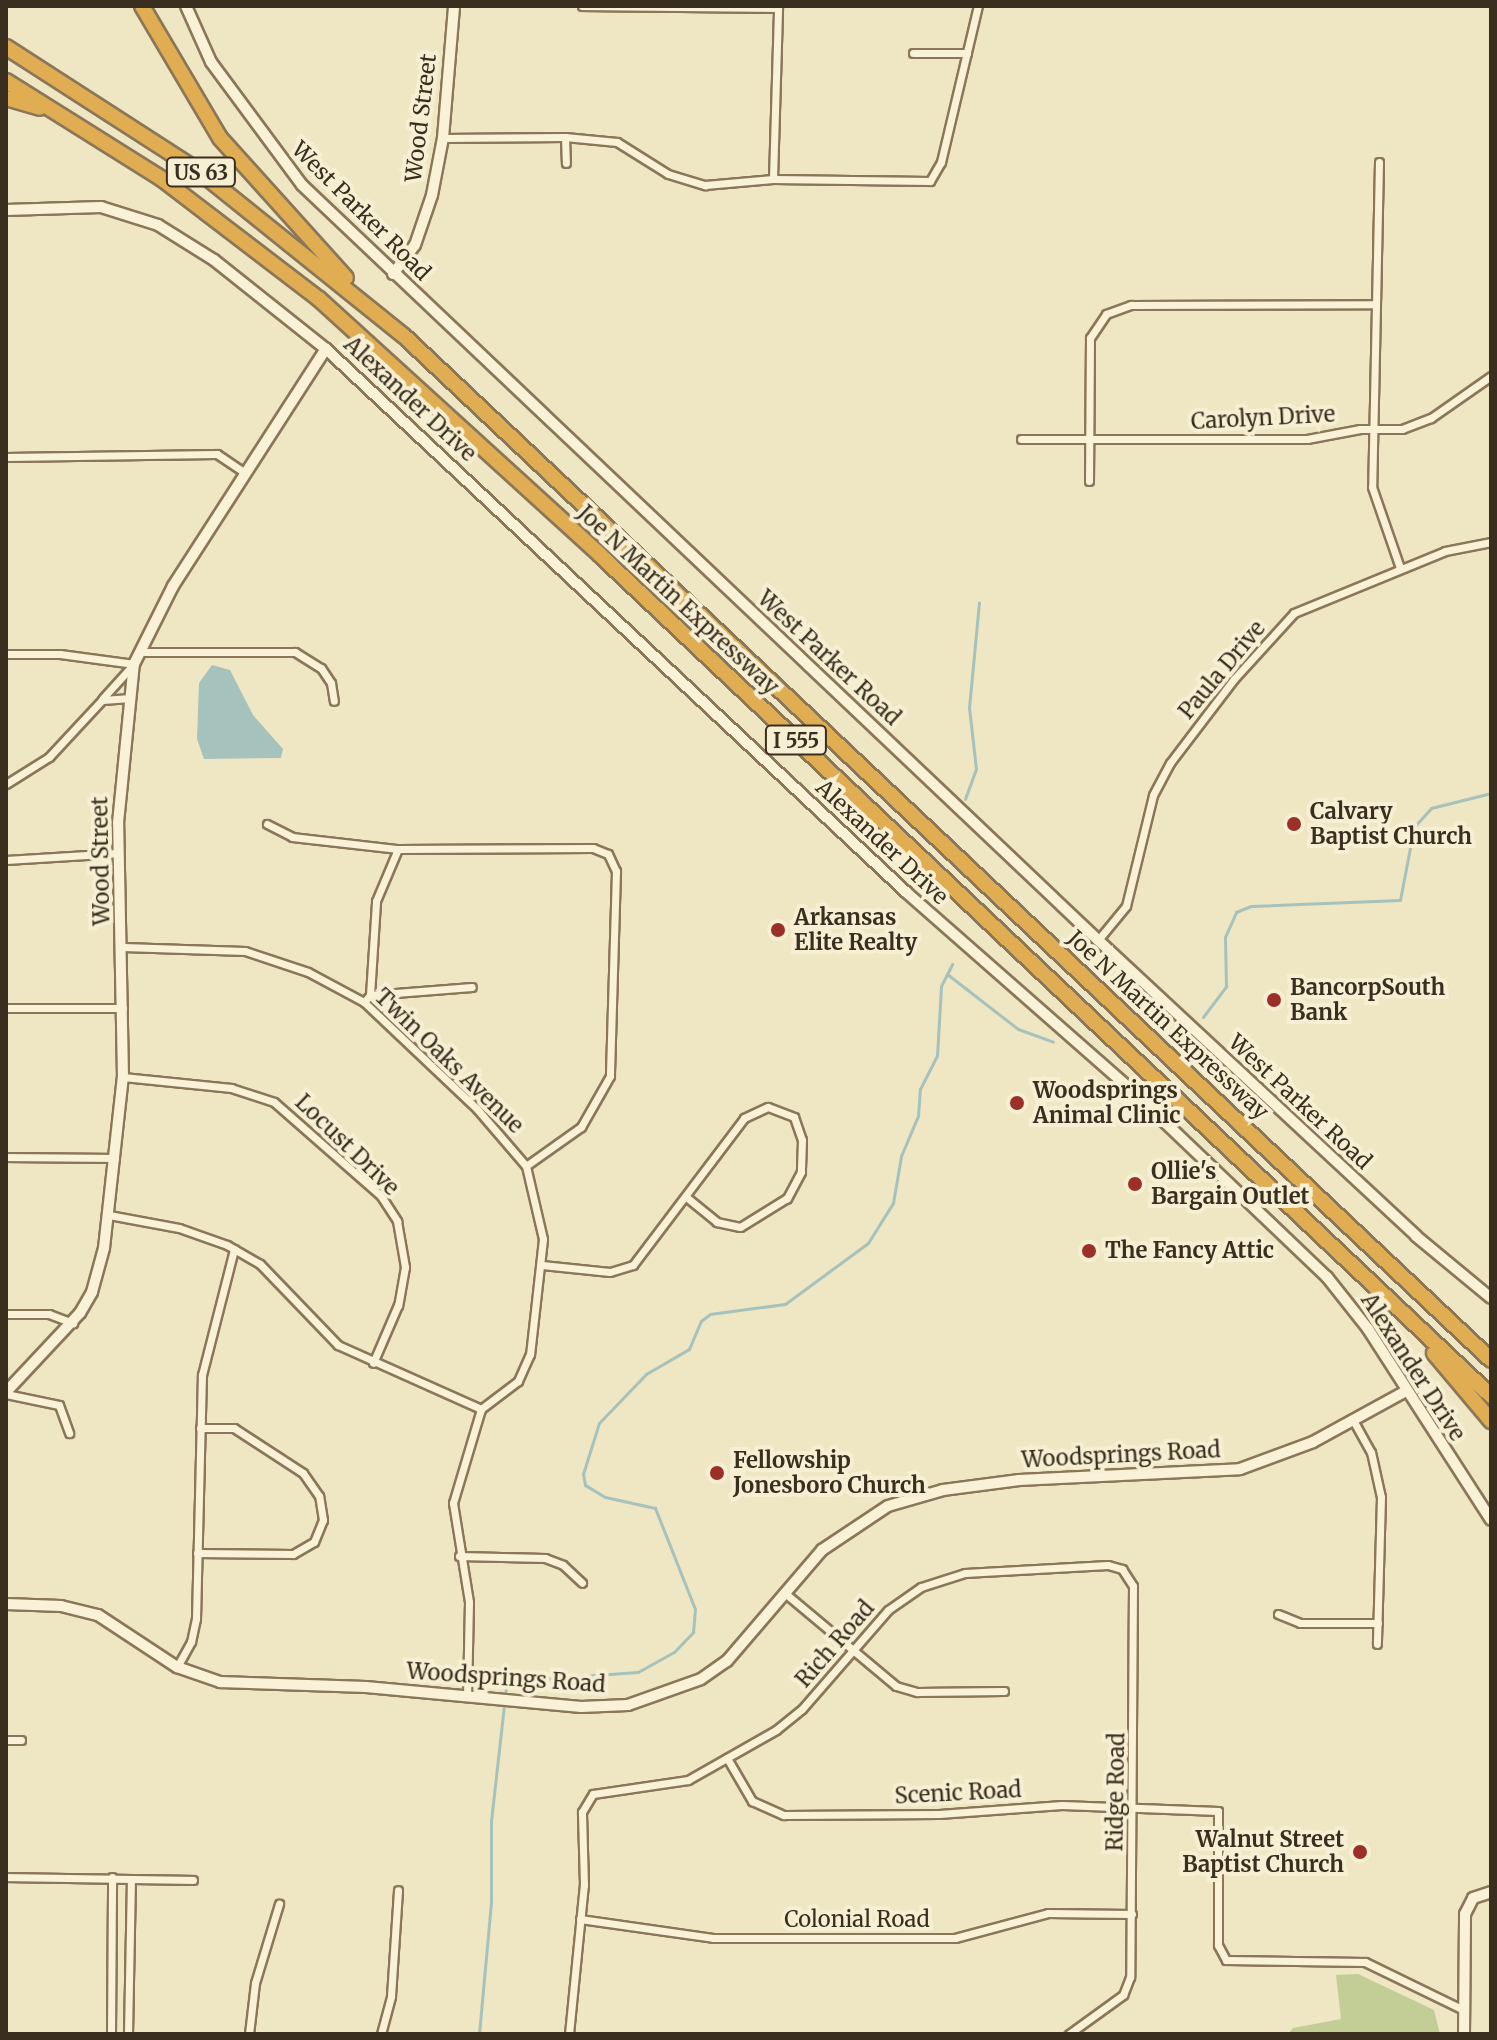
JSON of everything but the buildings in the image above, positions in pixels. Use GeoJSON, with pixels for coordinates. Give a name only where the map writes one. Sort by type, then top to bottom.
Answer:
{"type":"FeatureCollection","features":[{"type":"Feature","properties":{"kind":"highway","name":"US 63"},"geometry":{"type":"LineString","coordinates":[[142,6],[220,138],[381,317]]}},
{"type":"Feature","properties":{"kind":"highway","name":"Joe N Martin Expressway"},"geometry":{"type":"LineString","coordinates":[[6,47],[200,172],[381,317],[1491,1360]]}},
{"type":"Feature","properties":{"kind":"highway","name":"Joe N Martin Expressway"},"geometry":{"type":"LineString","coordinates":[[6,81],[72,119],[234,233],[383,356],[1491,1396]]}},
{"type":"Feature","properties":{"kind":"highway"},"geometry":{"type":"LineString","coordinates":[[6,98],[72,119]]}},
{"type":"Feature","properties":{"kind":"highway"},"geometry":{"type":"LineString","coordinates":[[1388,1298],[1491,1421]]}},
{"type":"Feature","properties":{"kind":"street","name":"West Parker Road"},"geometry":{"type":"LineString","coordinates":[[186,6],[211,62],[273,151],[393,274],[1098,940],[1416,1236],[1491,1298]]}},
{"type":"Feature","properties":{"kind":"street","name":"Wood Street"},"geometry":{"type":"LineString","coordinates":[[393,274],[422,228],[443,138],[454,6]]}},
{"type":"Feature","properties":{"kind":"street"},"geometry":{"type":"LineString","coordinates":[[582,6],[778,7],[773,179]]}},
{"type":"Feature","properties":{"kind":"street"},"geometry":{"type":"LineString","coordinates":[[443,138],[565,137],[617,142],[685,182],[710,185],[773,179],[930,181],[938,173],[978,6]]}},
{"type":"Feature","properties":{"kind":"street"},"geometry":{"type":"LineString","coordinates":[[913,53],[967,53]]}},
{"type":"Feature","properties":{"kind":"street"},"geometry":{"type":"LineString","coordinates":[[565,137],[566,163]]}},
{"type":"Feature","properties":{"kind":"street"},"geometry":{"type":"LineString","coordinates":[[1379,162],[1373,494],[1400,568]]}},
{"type":"Feature","properties":{"kind":"street","name":"Alexander Drive"},"geometry":{"type":"LineString","coordinates":[[6,210],[101,207],[158,225],[214,260],[326,349],[894,881],[1129,1088],[1327,1277],[1368,1329],[1491,1520]]}},
{"type":"Feature","properties":{"kind":"street"},"geometry":{"type":"LineString","coordinates":[[1089,481],[1090,338],[1101,319],[1115,309],[1376,304]]}},
{"type":"Feature","properties":{"kind":"street","name":"Wood Street"},"geometry":{"type":"LineString","coordinates":[[6,1393],[73,1323],[98,1274],[109,1215],[123,1077],[119,786],[134,664],[173,586],[326,349]]}},
{"type":"Feature","properties":{"kind":"street","name":"Carolyn Drive"},"geometry":{"type":"LineString","coordinates":[[1021,439],[1307,439],[1420,424],[1491,376]]}},
{"type":"Feature","properties":{"kind":"street"},"geometry":{"type":"LineString","coordinates":[[6,457],[205,453],[227,458],[244,472]]}},
{"type":"Feature","properties":{"kind":"street","name":"Paula Drive"},"geometry":{"type":"LineString","coordinates":[[1098,940],[1126,906],[1162,776],[1234,679],[1294,613],[1400,568],[1491,542]]}},
{"type":"Feature","properties":{"kind":"street"},"geometry":{"type":"LineString","coordinates":[[139,652],[295,652],[321,668],[331,683],[334,701]]}},
{"type":"Feature","properties":{"kind":"street"},"geometry":{"type":"LineString","coordinates":[[6,654],[60,654],[134,664]]}},
{"type":"Feature","properties":{"kind":"street"},"geometry":{"type":"LineString","coordinates":[[6,784],[49,757],[134,664]]}},
{"type":"Feature","properties":{"kind":"street"},"geometry":{"type":"LineString","coordinates":[[102,700],[131,698]]}},
{"type":"Feature","properties":{"kind":"street"},"geometry":{"type":"LineString","coordinates":[[267,824],[292,837],[398,849],[593,848],[608,854],[616,871],[610,1076],[581,1127],[526,1166]]}},
{"type":"Feature","properties":{"kind":"street"},"geometry":{"type":"LineString","coordinates":[[364,1002],[370,995],[376,901],[398,849]]}},
{"type":"Feature","properties":{"kind":"street"},"geometry":{"type":"LineString","coordinates":[[6,860],[119,853]]}},
{"type":"Feature","properties":{"kind":"street","name":"Twin Oaks Avenue"},"geometry":{"type":"LineString","coordinates":[[123,947],[245,951],[308,972],[364,1002],[477,1109],[526,1166],[540,1211],[542,1265],[525,1369],[481,1409]]}},
{"type":"Feature","properties":{"kind":"street"},"geometry":{"type":"LineString","coordinates":[[370,995],[472,987]]}},
{"type":"Feature","properties":{"kind":"street"},"geometry":{"type":"LineString","coordinates":[[6,1008],[123,1008]]}},
{"type":"Feature","properties":{"kind":"street","name":"Locust Drive"},"geometry":{"type":"LineString","coordinates":[[123,1077],[231,1088],[274,1102],[381,1196],[397,1221],[405,1267],[398,1305],[373,1363]]}},
{"type":"Feature","properties":{"kind":"street"},"geometry":{"type":"LineString","coordinates":[[542,1265],[621,1271],[633,1265],[687,1198],[744,1118],[768,1107],[794,1117],[802,1140],[801,1172],[787,1198],[740,1227],[717,1222],[687,1198]]}},
{"type":"Feature","properties":{"kind":"street"},"geometry":{"type":"LineString","coordinates":[[6,1157],[115,1158]]}},
{"type":"Feature","properties":{"kind":"street"},"geometry":{"type":"LineString","coordinates":[[109,1215],[179,1228],[234,1249],[260,1264],[325,1335],[373,1363],[481,1409],[453,1503],[459,1556],[469,1602],[467,1697]]}},
{"type":"Feature","properties":{"kind":"street"},"geometry":{"type":"LineString","coordinates":[[177,1667],[194,1631],[200,1428],[206,1347],[234,1249]]}},
{"type":"Feature","properties":{"kind":"street"},"geometry":{"type":"LineString","coordinates":[[6,1314],[49,1314],[73,1323]]}},
{"type":"Feature","properties":{"kind":"street","name":"Woodsprings Road"},"geometry":{"type":"LineString","coordinates":[[6,1604],[61,1606],[98,1615],[177,1667],[233,1684],[628,1705],[701,1679],[741,1648],[822,1550],[855,1525],[913,1498],[1019,1480],[1240,1469],[1313,1442],[1406,1391]]}},
{"type":"Feature","properties":{"kind":"street"},"geometry":{"type":"LineString","coordinates":[[6,1393],[59,1405],[69,1433]]}},
{"type":"Feature","properties":{"kind":"street"},"geometry":{"type":"LineString","coordinates":[[1353,1420],[1379,1480],[1377,1644]]}},
{"type":"Feature","properties":{"kind":"street"},"geometry":{"type":"LineString","coordinates":[[197,1553],[293,1554],[314,1542],[323,1520],[319,1496],[303,1473],[234,1428],[200,1428]]}},
{"type":"Feature","properties":{"kind":"street"},"geometry":{"type":"LineString","coordinates":[[459,1556],[545,1558],[563,1565],[582,1583]]}},
{"type":"Feature","properties":{"kind":"street","name":"Rich Road"},"geometry":{"type":"LineString","coordinates":[[580,1919],[582,1812],[588,1798],[601,1790],[680,1782],[727,1758],[802,1709],[895,1604],[938,1579],[1108,1565],[1125,1572]]}},
{"type":"Feature","properties":{"kind":"street","name":"Ridge Road"},"geometry":{"type":"LineString","coordinates":[[1069,2034],[1108,2007],[1128,1984],[1136,1645],[1133,1586],[1125,1572]]}},
{"type":"Feature","properties":{"kind":"street"},"geometry":{"type":"LineString","coordinates":[[786,1594],[852,1651],[906,1690],[1004,1691]]}},
{"type":"Feature","properties":{"kind":"street"},"geometry":{"type":"LineString","coordinates":[[1278,1614],[1300,1623],[1378,1623]]}},
{"type":"Feature","properties":{"kind":"street"},"geometry":{"type":"LineString","coordinates":[[6,1740],[21,1740]]}},
{"type":"Feature","properties":{"kind":"street","name":"Scenic Road"},"geometry":{"type":"LineString","coordinates":[[727,1758],[752,1801],[784,1815],[1133,1808],[1218,1811],[1218,1945],[1226,1960],[1365,1962],[1464,2010]]}},
{"type":"Feature","properties":{"kind":"street"},"geometry":{"type":"LineString","coordinates":[[6,1877],[193,1880]]}},
{"type":"Feature","properties":{"kind":"street"},"geometry":{"type":"LineString","coordinates":[[111,2034],[112,1877]]}},
{"type":"Feature","properties":{"kind":"street"},"geometry":{"type":"LineString","coordinates":[[128,2034],[131,1880]]}},
{"type":"Feature","properties":{"kind":"street"},"geometry":{"type":"LineString","coordinates":[[381,2034],[390,2004],[398,1890]]}},
{"type":"Feature","properties":{"kind":"street"},"geometry":{"type":"LineString","coordinates":[[1464,2034],[1465,1914],[1473,1898],[1491,1892]]}},
{"type":"Feature","properties":{"kind":"street"},"geometry":{"type":"LineString","coordinates":[[249,2034],[255,1983],[279,1904]]}},
{"type":"Feature","properties":{"kind":"street","name":"Colonial Road"},"geometry":{"type":"LineString","coordinates":[[580,1919],[713,1938],[955,1938],[1048,1913],[1132,1914]]}},
{"type":"Feature","properties":{"kind":"street"},"geometry":{"type":"LineString","coordinates":[[569,2034],[580,1919]]}},
{"type":"Feature","properties":{"kind":"green space"},"geometry":{"type":"Polygon","coordinates":[[[1358,1974],[1434,2010],[1440,2034],[1288,2034],[1293,2028],[1341,2019],[1336,1975],[1358,1974]]]}},
{"type":"Feature","properties":{"kind":"water"},"geometry":{"type":"Polygon","coordinates":[[[212,665],[230,670],[253,715],[283,749],[281,758],[204,759],[197,739],[199,683],[212,665]]]}},
{"type":"Feature","properties":{"kind":"waterway"},"geometry":{"type":"LineString","coordinates":[[965,799],[976,769],[969,708],[979,602]]}},
{"type":"Feature","properties":{"kind":"waterway"},"geometry":{"type":"LineString","coordinates":[[1203,1017],[1226,986],[1225,937],[1236,912],[1251,906],[1400,900],[1414,827],[1431,808],[1491,793]]}},
{"type":"Feature","properties":{"kind":"waterway"},"geometry":{"type":"LineString","coordinates":[[479,2034],[491,1903],[491,1821],[506,1687],[512,1681],[638,1672],[674,1652],[693,1632],[695,1609],[655,1508],[605,1497],[585,1485],[583,1474],[599,1423],[646,1374],[689,1349],[701,1321],[710,1314],[785,1304],[868,1243],[893,1203],[901,1156],[918,1116],[920,1089],[937,1056],[941,986],[952,964]]}},
{"type":"Feature","properties":{"kind":"waterway"},"geometry":{"type":"LineString","coordinates":[[947,974],[1018,1029],[1053,1042]]}},
{"type":"Feature","properties":{"kind":"place","name":"Calvary Baptist Church"},"geometry":{"type":"Point","coordinates":[1294,824]}},
{"type":"Feature","properties":{"kind":"place","name":"Arkansas Elite Realty"},"geometry":{"type":"Point","coordinates":[778,930]}},
{"type":"Feature","properties":{"kind":"place","name":"BancorpSouth Bank"},"geometry":{"type":"Point","coordinates":[1274,1000]}},
{"type":"Feature","properties":{"kind":"place","name":"Woodsprings Animal Clinic"},"geometry":{"type":"Point","coordinates":[1017,1103]}},
{"type":"Feature","properties":{"kind":"place","name":"Ollie's Bargain Outlet"},"geometry":{"type":"Point","coordinates":[1135,1184]}},
{"type":"Feature","properties":{"kind":"place","name":"The Fancy Attic"},"geometry":{"type":"Point","coordinates":[1089,1251]}},
{"type":"Feature","properties":{"kind":"place","name":"Fellowship Jonesboro Church"},"geometry":{"type":"Point","coordinates":[717,1473]}},
{"type":"Feature","properties":{"kind":"place","name":"Walnut Street Baptist Church"},"geometry":{"type":"Point","coordinates":[1360,1852]}}]}
